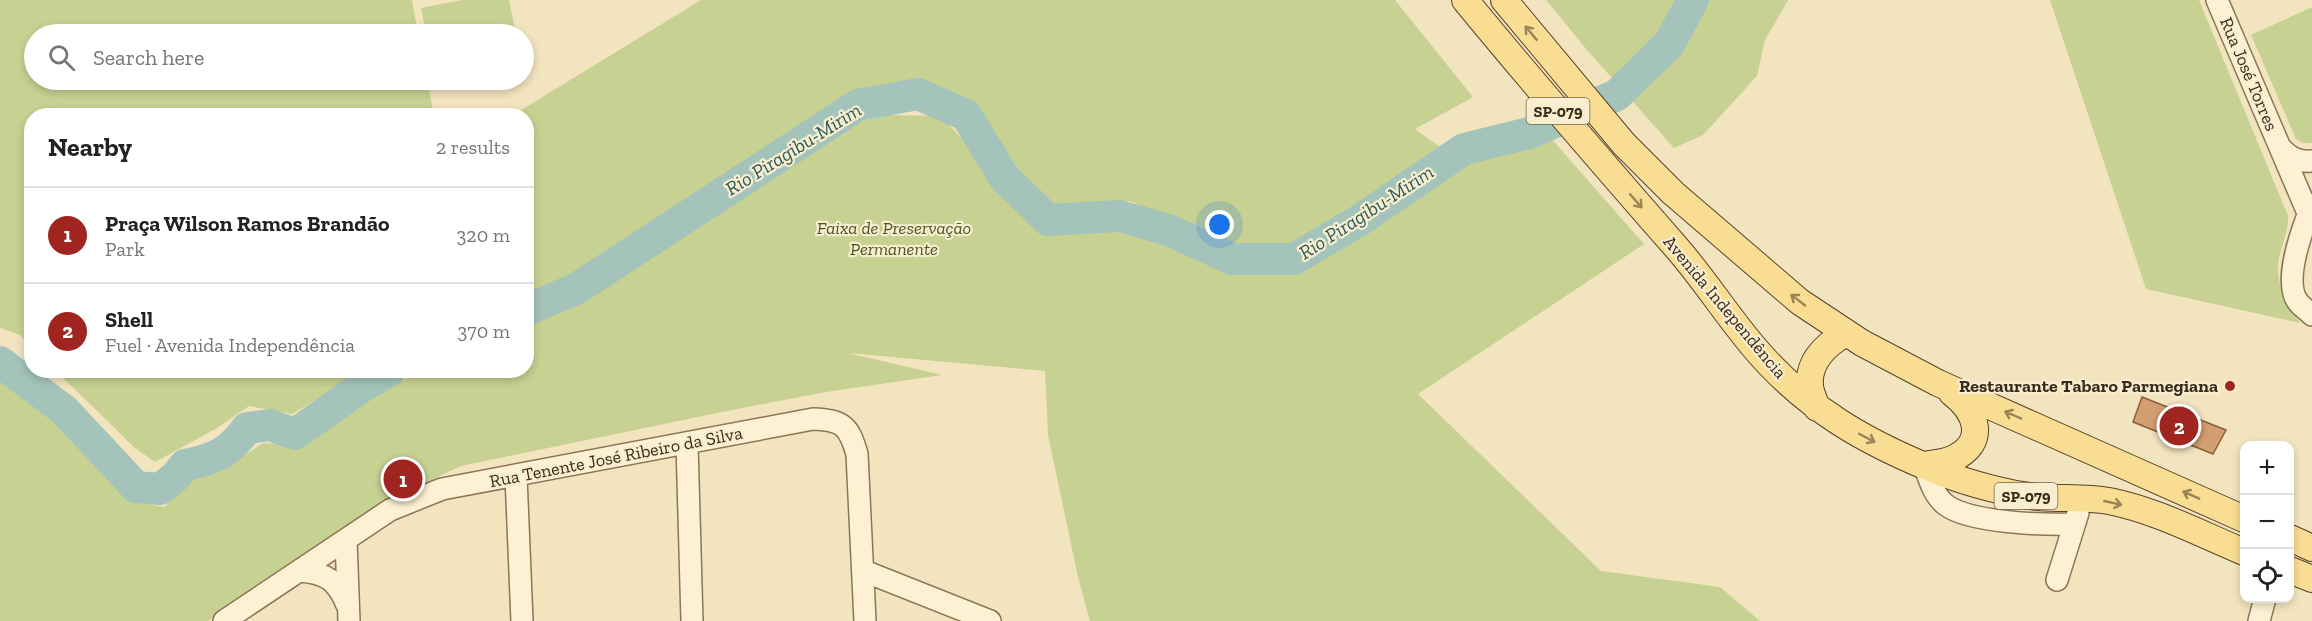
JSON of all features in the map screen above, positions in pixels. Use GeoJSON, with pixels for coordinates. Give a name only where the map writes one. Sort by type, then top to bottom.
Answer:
{"type":"FeatureCollection","features":[{"type":"Feature","properties":{"kind":"main road","name":"Avenida Independência"},"geometry":{"type":"LineString","coordinates":[[1465,0],[1682,255],[1754,346],[1781,376],[1817,408],[1846,428],[1944,474],[2014,494],[2109,501],[2139,510],[2240,550]]}},
{"type":"Feature","properties":{"kind":"main road","name":"SP-079"},"geometry":{"type":"LineString","coordinates":[[1504,0],[1624,144],[1673,193],[1794,297],[1846,333],[1938,383],[2240,517]]}},
{"type":"Feature","properties":{"kind":"main road"},"geometry":{"type":"LineString","coordinates":[[1817,408],[1810,385],[1813,364],[1823,349],[1846,333]]}},
{"type":"Feature","properties":{"kind":"main road"},"geometry":{"type":"LineString","coordinates":[[1924,465],[1951,459],[1966,450],[1975,433],[1974,416],[1965,403],[1938,383]]}},
{"type":"Feature","properties":{"kind":"main road"},"geometry":{"type":"LineString","coordinates":[[2294,540],[2312,548]]}},
{"type":"Feature","properties":{"kind":"main road"},"geometry":{"type":"LineString","coordinates":[[2294,572],[2312,579]]}},
{"type":"Feature","properties":{"kind":"street","name":"Rua José Torres"},"geometry":{"type":"LineString","coordinates":[[2217,0],[2310,209]]}},
{"type":"Feature","properties":{"kind":"street","name":"Rua José Torres"},"geometry":{"type":"LineString","coordinates":[[2281,148],[2290,158],[2304,162],[2312,161]]}},
{"type":"Feature","properties":{"kind":"street"},"geometry":{"type":"LineString","coordinates":[[2310,209],[2295,258],[2291,280],[2296,301],[2312,315]]}},
{"type":"Feature","properties":{"kind":"street","name":"Rua Tenente José Ribeiro da Silva"},"geometry":{"type":"LineString","coordinates":[[225,621],[390,510],[442,489],[813,420],[833,420],[852,434],[857,454],[865,621]]}},
{"type":"Feature","properties":{"kind":"street"},"geometry":{"type":"LineString","coordinates":[[687,444],[692,621]]}},
{"type":"Feature","properties":{"kind":"street"},"geometry":{"type":"LineString","coordinates":[[1924,465],[1934,491],[1946,505],[1961,512],[2019,522],[2051,525],[2074,524]]}},
{"type":"Feature","properties":{"kind":"street"},"geometry":{"type":"LineString","coordinates":[[516,476],[522,621]]}},
{"type":"Feature","properties":{"kind":"street"},"geometry":{"type":"LineString","coordinates":[[2057,580],[2082,498]]}},
{"type":"Feature","properties":{"kind":"street"},"geometry":{"type":"LineString","coordinates":[[346,540],[349,614]]}},
{"type":"Feature","properties":{"kind":"street"},"geometry":{"type":"LineString","coordinates":[[300,571],[319,573],[334,582],[349,614]]}},
{"type":"Feature","properties":{"kind":"street"},"geometry":{"type":"LineString","coordinates":[[864,571],[990,621]]}},
{"type":"Feature","properties":{"kind":"street"},"geometry":{"type":"LineString","coordinates":[[2259,621],[2264,603]]}},
{"type":"Feature","properties":{"kind":"green space"},"geometry":{"type":"Polygon","coordinates":[[[0,0],[412,0],[416,24],[24,24],[24,90],[429,90],[433,108],[24,108],[24,339],[20,335],[0,328],[0,0]]]}},
{"type":"Feature","properties":{"kind":"green space"},"geometry":{"type":"Polygon","coordinates":[[[462,0],[509,0],[514,24],[424,24],[421,8],[462,0]]]}},
{"type":"Feature","properties":{"kind":"green space"},"geometry":{"type":"Polygon","coordinates":[[[701,0],[1395,0],[1473,97],[1415,129],[1447,152],[1349,215],[1286,248],[1234,247],[1130,201],[1055,209],[1014,163],[978,107],[927,83],[876,88],[839,100],[568,277],[534,291],[534,108],[524,108],[701,0]]]}},
{"type":"Feature","properties":{"kind":"green space"},"geometry":{"type":"Polygon","coordinates":[[[1546,0],[1788,0],[1765,40],[1757,76],[1703,135],[1674,148],[1546,0]]]}},
{"type":"Feature","properties":{"kind":"green space"},"geometry":{"type":"Polygon","coordinates":[[[2050,0],[2199,0],[2288,216],[2279,257],[2278,275],[2286,300],[2300,323],[2146,289],[2050,0]]]}},
{"type":"Feature","properties":{"kind":"green space"},"geometry":{"type":"Polygon","coordinates":[[[2312,7],[2312,143],[2303,143],[2296,139],[2251,35],[2312,7]]]}},
{"type":"Feature","properties":{"kind":"green space","name":"Faixa de Preservação Permanente"},"geometry":{"type":"Polygon","coordinates":[[[889,115],[941,116],[1038,227],[1139,234],[1233,268],[1292,275],[1343,245],[1469,162],[1549,136],[1644,244],[1418,394],[1601,571],[1720,587],[1760,621],[1090,621],[1078,577],[1048,435],[1045,371],[848,353],[942,375],[826,392],[461,466],[406,492],[345,527],[208,621],[0,621],[0,380],[41,406],[93,464],[125,486],[141,503],[165,507],[192,472],[239,459],[263,443],[296,445],[382,390],[408,378],[534,378],[534,323],[570,307],[803,157],[849,124],[889,115]]]}},
{"type":"Feature","properties":{"kind":"green space"},"geometry":{"type":"Polygon","coordinates":[[[63,378],[352,378],[292,414],[249,406],[217,428],[155,462],[135,448],[63,378]]]}},
{"type":"Feature","properties":{"kind":"building"},"geometry":{"type":"Polygon","coordinates":[[[2142,397],[2226,430],[2213,454],[2133,422],[2142,397]]]}},
{"type":"Feature","properties":{"kind":"waterway","name":"Rio Piragibu-Mirim"},"geometry":{"type":"LineString","coordinates":[[534,307],[576,289],[858,105],[918,94],[966,115],[1004,177],[1048,220],[1120,216],[1171,231],[1232,259],[1294,259],[1360,220],[1464,149],[1529,133],[1617,95],[1669,44],[1693,0]]}},
{"type":"Feature","properties":{"kind":"waterway","name":"Rio Piragibu-Mirim"},"geometry":{"type":"LineString","coordinates":[[0,362],[64,410],[136,487],[160,489],[185,465],[220,454],[247,428],[270,425],[295,434],[377,378]]}},
{"type":"Feature","properties":{"kind":"place","name":"Restaurante Tabaro Parmegiana"},"geometry":{"type":"Point","coordinates":[2230,386]}},
{"type":"Feature","properties":{"kind":"place","name":"Shell"},"geometry":{"type":"Point","coordinates":[2179,426]}},
{"type":"Feature","properties":{"kind":"place","name":"Praça Wilson Ramos Brandão"},"geometry":{"type":"Point","coordinates":[403,479]}}]}
